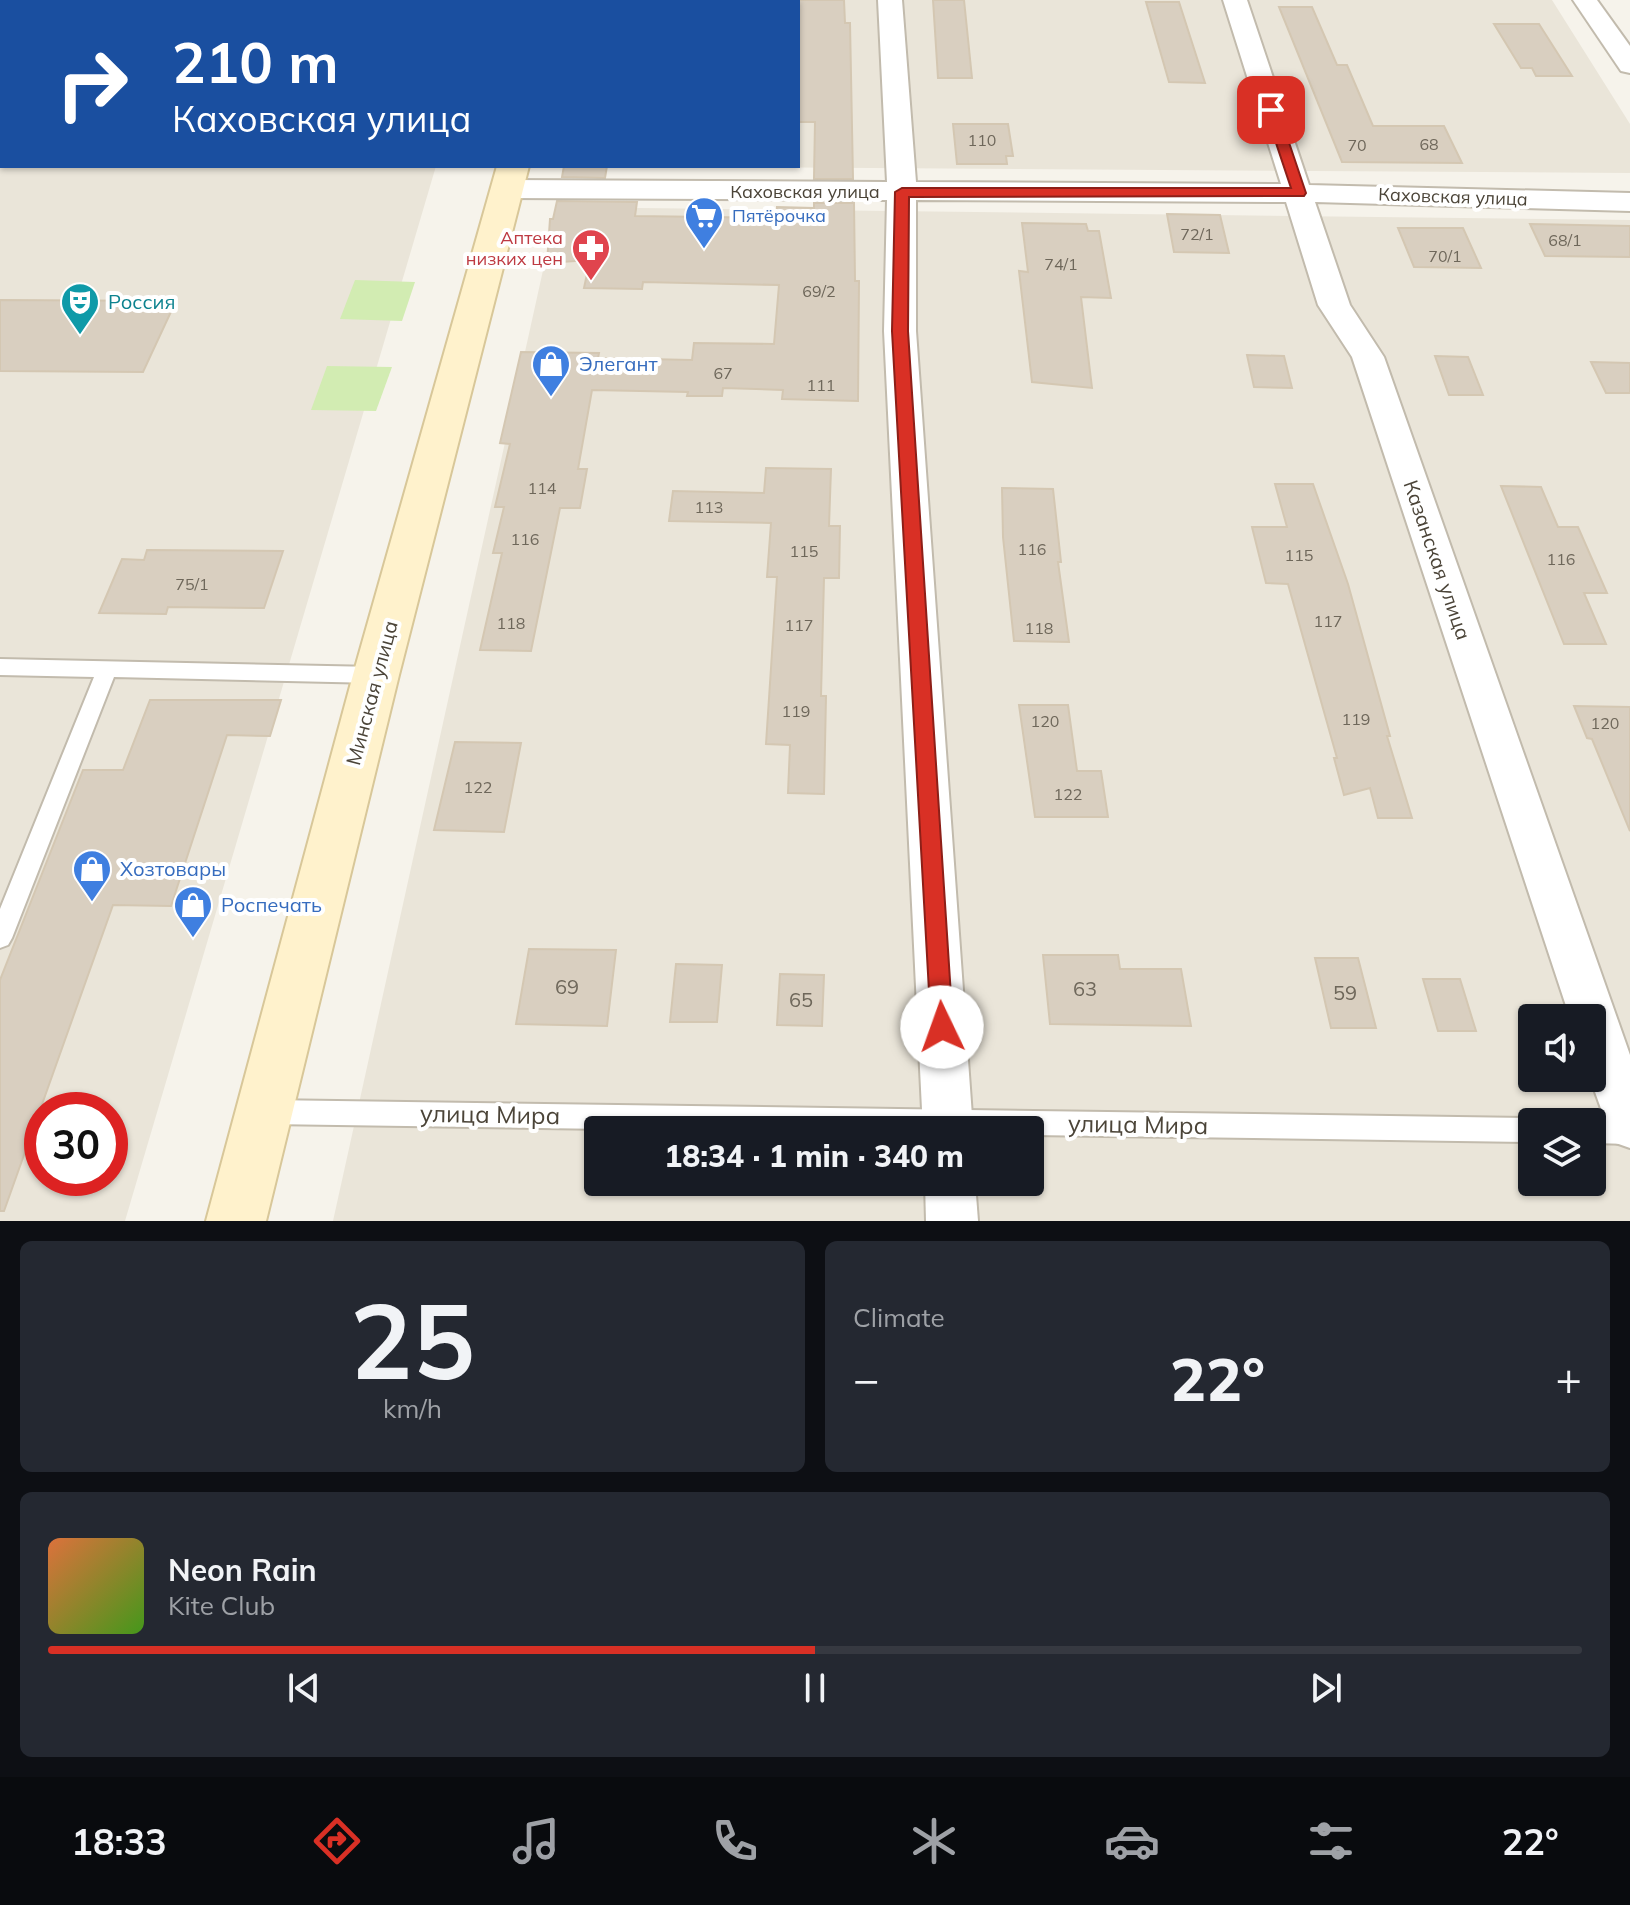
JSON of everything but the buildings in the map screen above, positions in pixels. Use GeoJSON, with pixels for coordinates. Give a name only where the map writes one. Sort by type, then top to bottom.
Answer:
{"type":"FeatureCollection","features":[{"type":"Feature","properties":{"kind":"main road","name":"Минская улица"},"geometry":{"type":"LineString","coordinates":[[236,1221],[376,675],[510,178]]}},
{"type":"Feature","properties":{"kind":"street"},"geometry":{"type":"LineString","coordinates":[[890,0],[902,192],[900,331],[947,1116]]}},
{"type":"Feature","properties":{"kind":"street","name":"Казанская улица"},"geometry":{"type":"LineString","coordinates":[[1235,0],[1334,305],[1368,357],[1630,1125]]}},
{"type":"Feature","properties":{"kind":"street"},"geometry":{"type":"LineString","coordinates":[[1585,0],[1630,65]]}},
{"type":"Feature","properties":{"kind":"street","name":"Каховская улица"},"geometry":{"type":"LineString","coordinates":[[510,178],[902,192],[1299,193],[1630,202]]}},
{"type":"Feature","properties":{"kind":"street"},"geometry":{"type":"LineString","coordinates":[[951,1196],[952,1221]]}},
{"type":"Feature","properties":{"kind":"lane"},"geometry":{"type":"LineString","coordinates":[[0,667],[376,675]]}},
{"type":"Feature","properties":{"kind":"lane"},"geometry":{"type":"LineString","coordinates":[[0,938],[107,669]]}},
{"type":"Feature","properties":{"kind":"lane","name":"улица Мира"},"geometry":{"type":"LineString","coordinates":[[264,1112],[584,1119]]}},
{"type":"Feature","properties":{"kind":"lane","name":"улица Мира"},"geometry":{"type":"LineString","coordinates":[[1044,1127],[1518,1130]]}},
{"type":"Feature","properties":{"kind":"lane"},"geometry":{"type":"LineString","coordinates":[[1606,1131],[1630,1132]]}},
{"type":"Feature","properties":{"kind":"shaded area"},"geometry":{"type":"Polygon","coordinates":[[[800,0],[1552,0],[1630,124],[1630,173],[800,168],[800,0]]]}},
{"type":"Feature","properties":{"kind":"shaded area"},"geometry":{"type":"Polygon","coordinates":[[[0,168],[435,168],[125,1221],[0,1221],[0,168]]]}},
{"type":"Feature","properties":{"kind":"shaded area"},"geometry":{"type":"Polygon","coordinates":[[[557,207],[1630,220],[1630,1221],[333,1221],[557,207]]]}},
{"type":"Feature","properties":{"kind":"green space"},"geometry":{"type":"Polygon","coordinates":[[[355,280],[415,282],[402,321],[340,319],[355,280]]]}},
{"type":"Feature","properties":{"kind":"green space"},"geometry":{"type":"Polygon","coordinates":[[[327,366],[392,367],[376,411],[311,410],[327,366]]]}},
{"type":"Feature","properties":{"kind":"place","name":"Пятёрочка"},"geometry":{"type":"Point","coordinates":[704,250]}},
{"type":"Feature","properties":{"kind":"place","name":"Аптека низких цен"},"geometry":{"type":"Point","coordinates":[591,282]}},
{"type":"Feature","properties":{"kind":"place","name":"Россия"},"geometry":{"type":"Point","coordinates":[80,336]}},
{"type":"Feature","properties":{"kind":"place","name":"Элегант"},"geometry":{"type":"Point","coordinates":[551,398]}},
{"type":"Feature","properties":{"kind":"place","name":"Хозтовары"},"geometry":{"type":"Point","coordinates":[92,903]}},
{"type":"Feature","properties":{"kind":"place","name":"Роспечать"},"geometry":{"type":"Point","coordinates":[193,939]}},
{"type":"Feature","properties":{"kind":"route"},"geometry":{"type":"LineString","coordinates":[[942,1027],[900,331],[902,192],[1299,193],[1271,110]]}}]}
